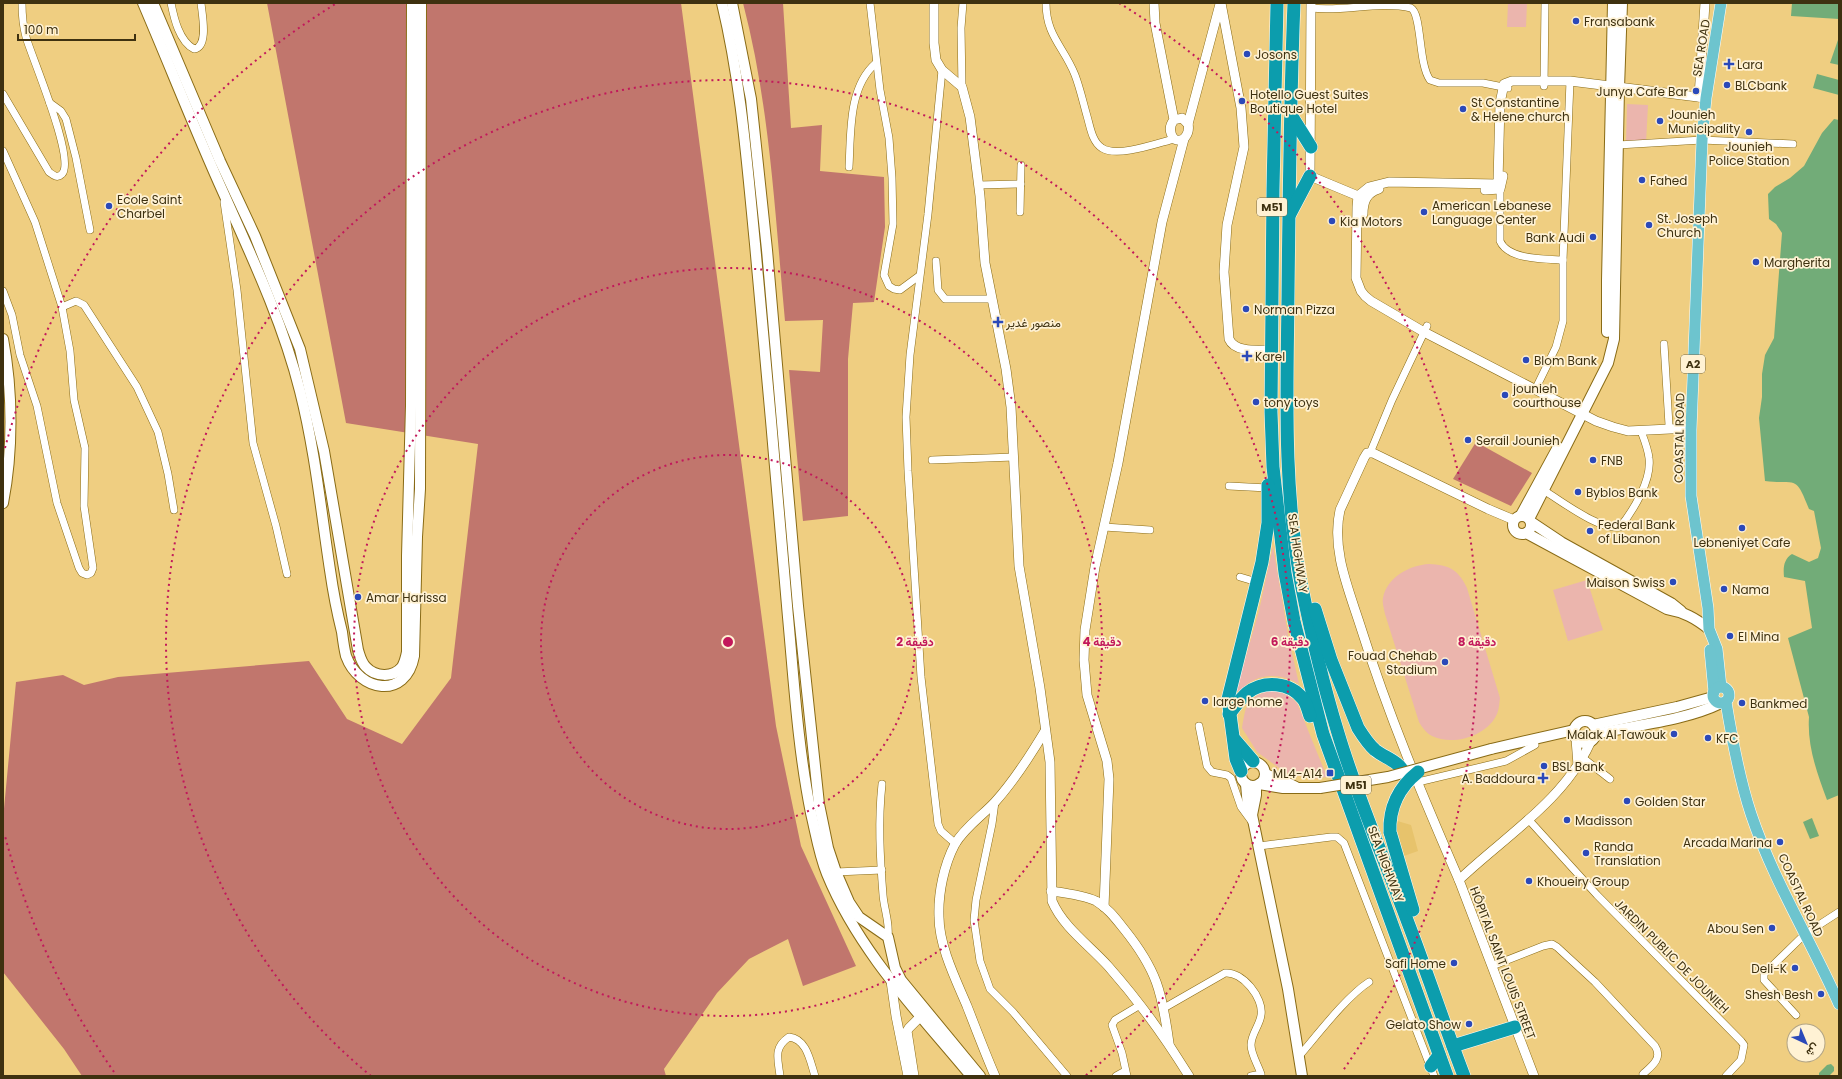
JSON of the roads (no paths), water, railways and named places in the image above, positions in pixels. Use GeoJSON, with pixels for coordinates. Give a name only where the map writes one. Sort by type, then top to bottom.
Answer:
{"type":"FeatureCollection","features":[{"type":"Feature","properties":{"kind":"highway","name":"SEA HIGHWAY"},"geometry":{"type":"LineString","coordinates":[[1277,3],[1272,189],[1272,467],[1285,573],[1294,622],[1313,699],[1331,757],[1447,1076]]}},
{"type":"Feature","properties":{"kind":"highway","name":"SEA HIGHWAY"},"geometry":{"type":"LineString","coordinates":[[1294,3],[1289,215],[1287,446],[1292,519],[1301,581],[1318,661],[1338,735],[1464,1076]]}},
{"type":"Feature","properties":{"kind":"highway"},"geometry":{"type":"LineString","coordinates":[[1291,114],[1311,147]]}},
{"type":"Feature","properties":{"kind":"highway"},"geometry":{"type":"LineString","coordinates":[[1289,215],[1310,176]]}},
{"type":"Feature","properties":{"kind":"highway"},"geometry":{"type":"LineString","coordinates":[[1241,771],[1236,759],[1235,740],[1229,714],[1228,699],[1257,582],[1268,523],[1268,477],[1272,467]]}},
{"type":"Feature","properties":{"kind":"highway"},"geometry":{"type":"LineString","coordinates":[[1301,581],[1311,597],[1330,660],[1358,728],[1381,755],[1412,775],[1396,798],[1390,821],[1390,832],[1408,896],[1423,940],[1430,983]]}},
{"type":"Feature","properties":{"kind":"highway"},"geometry":{"type":"LineString","coordinates":[[1229,714],[1243,697],[1255,688],[1271,684],[1287,688],[1303,699],[1323,752],[1326,756],[1331,757]]}},
{"type":"Feature","properties":{"kind":"highway"},"geometry":{"type":"LineString","coordinates":[[1235,740],[1253,761]]}},
{"type":"Feature","properties":{"kind":"highway"},"geometry":{"type":"LineString","coordinates":[[1453,1046],[1515,1026]]}},
{"type":"Feature","properties":{"kind":"highway"},"geometry":{"type":"LineString","coordinates":[[1433,1071],[1439,1055]]}},
{"type":"Feature","properties":{"kind":"main road"},"geometry":{"type":"LineString","coordinates":[[143,3],[263,284],[289,355],[300,390],[319,495],[334,596],[346,655],[351,666],[360,677],[371,684],[380,686],[397,684],[409,673],[413,666],[414,656],[420,466],[421,3]]}},
{"type":"Feature","properties":{"kind":"main road"},"geometry":{"type":"LineString","coordinates":[[153,3],[220,161],[255,236],[300,349],[324,451],[358,650],[362,662],[367,668],[380,676],[392,674],[399,670],[405,660],[407,652],[407,556],[411,421],[412,3]]}},
{"type":"Feature","properties":{"kind":"main road"},"geometry":{"type":"LineString","coordinates":[[722,3],[731,40],[743,126],[765,342],[801,755],[819,849],[826,870],[841,904],[862,940],[891,981],[971,1076]]}},
{"type":"Feature","properties":{"kind":"main road"},"geometry":{"type":"LineString","coordinates":[[732,3],[751,99],[767,250],[813,761],[819,804],[828,848],[836,872],[854,910],[864,921],[888,937],[895,968],[901,980],[980,1076]]}},
{"type":"Feature","properties":{"kind":"main road"},"geometry":{"type":"LineString","coordinates":[[1522,520],[1543,490],[1582,409],[1603,360],[1608,340],[1607,280],[1613,88],[1612,3]]}},
{"type":"Feature","properties":{"kind":"main road"},"geometry":{"type":"LineString","coordinates":[[1622,3],[1613,88],[1618,145],[1614,339],[1608,363],[1522,520],[1517,533],[1526,533],[1667,609],[1682,612],[1697,619],[1710,631]]}},
{"type":"Feature","properties":{"kind":"main road","name":"SEA ROAD"},"geometry":{"type":"LineString","coordinates":[[1702,97],[1721,3]]}},
{"type":"Feature","properties":{"kind":"main road","name":"COASTAL ROAD"},"geometry":{"type":"LineString","coordinates":[[1702,97],[1702,140],[1691,425],[1691,496],[1708,608],[1710,631]]}},
{"type":"Feature","properties":{"kind":"main road"},"geometry":{"type":"LineString","coordinates":[[3,340],[7,359],[10,394],[10,444],[3,503]]}},
{"type":"Feature","properties":{"kind":"main road"},"geometry":{"type":"LineString","coordinates":[[1522,520],[1530,528],[1526,533]]}},
{"type":"Feature","properties":{"kind":"main road"},"geometry":{"type":"LineString","coordinates":[[1522,520],[1671,603],[1682,612]]}},
{"type":"Feature","properties":{"kind":"main road","name":"A2"},"geometry":{"type":"LineString","coordinates":[[1710,631],[1717,649],[1718,698]]}},
{"type":"Feature","properties":{"kind":"main road"},"geometry":{"type":"LineString","coordinates":[[1575,735],[1585,743],[1593,733],[1676,707],[1718,698]]}},
{"type":"Feature","properties":{"kind":"main road","name":"COASTAL ROAD"},"geometry":{"type":"LineString","coordinates":[[1718,698],[1729,722],[1751,814],[1771,862],[1839,1004]]}},
{"type":"Feature","properties":{"kind":"main road"},"geometry":{"type":"LineString","coordinates":[[1575,735],[1580,722],[1587,721],[1593,733]]}},
{"type":"Feature","properties":{"kind":"main road"},"geometry":{"type":"LineString","coordinates":[[1492,752],[1534,745],[1575,735]]}},
{"type":"Feature","properties":{"kind":"main road"},"geometry":{"type":"LineString","coordinates":[[1298,788],[1265,774],[1260,764],[1253,761],[1245,764],[1241,771],[1242,779],[1253,784],[1282,788],[1298,788],[1320,788],[1412,775],[1492,752],[1575,735]]}},
{"type":"Feature","properties":{"kind":"main road"},"geometry":{"type":"LineString","coordinates":[[1265,774],[1264,778],[1253,784],[1248,807],[1253,819],[1274,914],[1300,1055],[1302,1076]]}},
{"type":"Feature","properties":{"kind":"main road"},"geometry":{"type":"LineString","coordinates":[[862,940],[864,934],[874,927]]}},
{"type":"Feature","properties":{"kind":"street"},"geometry":{"type":"LineString","coordinates":[[3,94],[43,163],[54,176],[58,176],[63,173],[65,167],[64,150],[50,103],[26,36],[22,3]]}},
{"type":"Feature","properties":{"kind":"street"},"geometry":{"type":"LineString","coordinates":[[171,3],[183,38],[194,49],[199,48],[202,43],[204,28],[201,3]]}},
{"type":"Feature","properties":{"kind":"street"},"geometry":{"type":"LineString","coordinates":[[870,3],[876,64],[889,138],[892,194],[893,224],[884,275],[889,286],[900,290],[919,276]]}},
{"type":"Feature","properties":{"kind":"street"},"geometry":{"type":"LineString","coordinates":[[934,3],[934,43],[936,60],[942,70],[962,87]]}},
{"type":"Feature","properties":{"kind":"street"},"geometry":{"type":"LineString","coordinates":[[963,3],[961,28],[962,87],[970,117],[979,185],[985,263],[1006,368],[1011,408],[1019,566],[1040,688],[1050,769],[1052,901],[1061,917],[1105,963],[1140,1005],[1152,1023],[1170,1044],[1189,1076]]}},
{"type":"Feature","properties":{"kind":"street"},"geometry":{"type":"LineString","coordinates":[[1046,3],[1047,20],[1052,36],[1075,75],[1092,134],[1099,145],[1106,150],[1124,151],[1174,139],[1184,139]]}},
{"type":"Feature","properties":{"kind":"street"},"geometry":{"type":"LineString","coordinates":[[1154,3],[1154,23],[1174,120],[1170,129],[1174,139]]}},
{"type":"Feature","properties":{"kind":"street"},"geometry":{"type":"LineString","coordinates":[[1104,907],[1109,779],[1106,761],[1087,695],[1084,660],[1088,602],[1120,455],[1162,222],[1184,139],[1188,132],[1188,124],[1220,3]]}},
{"type":"Feature","properties":{"kind":"street"},"geometry":{"type":"LineString","coordinates":[[1220,3],[1242,108],[1244,147],[1227,225],[1224,272],[1229,339],[1232,344],[1239,348],[1271,350]]}},
{"type":"Feature","properties":{"kind":"street"},"geometry":{"type":"LineString","coordinates":[[1544,83],[1545,3]]}},
{"type":"Feature","properties":{"kind":"street","name":"SEA ROAD"},"geometry":{"type":"LineString","coordinates":[[1702,97],[1705,3]]}},
{"type":"Feature","properties":{"kind":"street"},"geometry":{"type":"LineString","coordinates":[[1361,197],[1310,176],[1311,6],[1324,10],[1385,6],[1413,8],[1417,14],[1423,63],[1430,80],[1439,84],[1483,83],[1505,88],[1544,83],[1569,84],[1702,97]]}},
{"type":"Feature","properties":{"kind":"street"},"geometry":{"type":"LineString","coordinates":[[849,166],[852,120],[858,89],[869,70],[876,64]]}},
{"type":"Feature","properties":{"kind":"street"},"geometry":{"type":"LineString","coordinates":[[942,70],[928,214],[910,355],[906,417],[921,677],[938,824],[941,831],[956,844]]}},
{"type":"Feature","properties":{"kind":"street"},"geometry":{"type":"LineString","coordinates":[[1537,385],[1556,347],[1562,330],[1569,84]]}},
{"type":"Feature","properties":{"kind":"street"},"geometry":{"type":"LineString","coordinates":[[1505,88],[1502,132],[1504,171],[1498,186],[1500,241],[1504,248],[1513,253],[1527,257],[1563,260]]}},
{"type":"Feature","properties":{"kind":"street"},"geometry":{"type":"LineString","coordinates":[[50,103],[61,111],[66,119],[76,158],[90,230]]}},
{"type":"Feature","properties":{"kind":"street"},"geometry":{"type":"LineString","coordinates":[[1174,120],[1182,118],[1188,124]]}},
{"type":"Feature","properties":{"kind":"street"},"geometry":{"type":"LineString","coordinates":[[1618,145],[1702,140],[1793,144]]}},
{"type":"Feature","properties":{"kind":"street"},"geometry":{"type":"LineString","coordinates":[[3,151],[35,222],[62,307],[70,351],[74,400],[85,448],[84,506],[93,568],[87,575],[82,573],[79,568],[57,503],[37,406],[20,355],[12,316],[3,291]]}},
{"type":"Feature","properties":{"kind":"street"},"geometry":{"type":"LineString","coordinates":[[1020,212],[1021,165]]}},
{"type":"Feature","properties":{"kind":"street"},"geometry":{"type":"LineString","coordinates":[[979,185],[1021,184]]}},
{"type":"Feature","properties":{"kind":"street"},"geometry":{"type":"LineString","coordinates":[[1361,197],[1372,191],[1389,187],[1498,186]]}},
{"type":"Feature","properties":{"kind":"street"},"geometry":{"type":"LineString","coordinates":[[223,192],[237,290],[253,443],[276,526],[287,574]]}},
{"type":"Feature","properties":{"kind":"street"},"geometry":{"type":"LineString","coordinates":[[1361,197],[1363,289],[1426,329],[1537,385],[1582,409],[1613,428],[1628,431],[1641,428],[1691,425]]}},
{"type":"Feature","properties":{"kind":"street"},"geometry":{"type":"LineString","coordinates":[[936,261],[938,290],[945,299],[991,299]]}},
{"type":"Feature","properties":{"kind":"street"},"geometry":{"type":"LineString","coordinates":[[62,307],[76,300],[84,305],[137,387],[158,432],[168,474],[174,510]]}},
{"type":"Feature","properties":{"kind":"street"},"geometry":{"type":"LineString","coordinates":[[1426,329],[1389,406],[1370,452],[1364,458],[1340,510],[1337,531],[1339,552],[1348,590],[1394,727],[1412,775],[1459,880]]}},
{"type":"Feature","properties":{"kind":"street"},"geometry":{"type":"LineString","coordinates":[[1664,344],[1664,427]]}},
{"type":"Feature","properties":{"kind":"street"},"geometry":{"type":"LineString","coordinates":[[1543,490],[1589,518],[1613,528],[1620,527],[1628,516],[1645,483],[1649,467],[1649,457],[1641,428]]}},
{"type":"Feature","properties":{"kind":"street"},"geometry":{"type":"LineString","coordinates":[[1370,452],[1423,476],[1488,509],[1522,520]]}},
{"type":"Feature","properties":{"kind":"street"},"geometry":{"type":"LineString","coordinates":[[932,460],[1014,457]]}},
{"type":"Feature","properties":{"kind":"street"},"geometry":{"type":"LineString","coordinates":[[1229,486],[1268,488]]}},
{"type":"Feature","properties":{"kind":"street"},"geometry":{"type":"LineString","coordinates":[[1104,527],[1150,530]]}},
{"type":"Feature","properties":{"kind":"street"},"geometry":{"type":"LineString","coordinates":[[1240,577],[1257,582]]}},
{"type":"Feature","properties":{"kind":"street"},"geometry":{"type":"LineString","coordinates":[[1199,726],[1207,766],[1212,772],[1227,775],[1231,778],[1241,807],[1253,819]]}},
{"type":"Feature","properties":{"kind":"street"},"geometry":{"type":"LineString","coordinates":[[995,1076],[953,974],[942,938],[939,918],[939,897],[945,871],[956,844],[974,822],[995,802],[1027,760],[1045,731]]}},
{"type":"Feature","properties":{"kind":"street","name":"HÔPITAL SAINT LOUIS STREET"},"geometry":{"type":"LineString","coordinates":[[1534,1076],[1459,880],[1556,793],[1580,762],[1593,733]]}},
{"type":"Feature","properties":{"kind":"street"},"geometry":{"type":"LineString","coordinates":[[1575,735],[1580,762],[1610,779]]}},
{"type":"Feature","properties":{"kind":"street"},"geometry":{"type":"LineString","coordinates":[[1412,775],[1506,761],[1534,745]]}},
{"type":"Feature","properties":{"kind":"street"},"geometry":{"type":"LineString","coordinates":[[882,784],[879,826],[883,896],[888,925],[888,937]]}},
{"type":"Feature","properties":{"kind":"street"},"geometry":{"type":"LineString","coordinates":[[995,802],[992,824],[976,900],[974,920],[980,961],[990,989],[1013,1012],[1068,1076]]}},
{"type":"Feature","properties":{"kind":"street","name":"JARDIN PUBLIC DE JOUNIEH"},"geometry":{"type":"LineString","coordinates":[[1528,819],[1597,895],[1741,1041],[1744,1046],[1741,1060],[1726,1076]]}},
{"type":"Feature","properties":{"kind":"street"},"geometry":{"type":"LineString","coordinates":[[1259,846],[1331,837],[1337,837],[1344,843],[1433,1071]]}},
{"type":"Feature","properties":{"kind":"street"},"geometry":{"type":"LineString","coordinates":[[836,872],[882,870]]}},
{"type":"Feature","properties":{"kind":"street"},"geometry":{"type":"LineString","coordinates":[[1051,891],[1094,901],[1104,907],[1143,954],[1155,975],[1165,1012],[1170,1044]]}},
{"type":"Feature","properties":{"kind":"street"},"geometry":{"type":"LineString","coordinates":[[1796,1015],[1763,977],[1770,968],[1805,934],[1839,912]]}},
{"type":"Feature","properties":{"kind":"street"},"geometry":{"type":"LineString","coordinates":[[1492,966],[1543,946],[1552,944],[1557,947],[1595,982],[1655,1046],[1658,1051],[1657,1060],[1643,1074]]}},
{"type":"Feature","properties":{"kind":"street"},"geometry":{"type":"LineString","coordinates":[[1152,1023],[1160,1022],[1165,1012],[1225,973],[1230,973],[1241,977],[1251,988],[1261,1007],[1262,1015],[1251,1045],[1262,1075],[1251,1076]]}},
{"type":"Feature","properties":{"kind":"street"},"geometry":{"type":"LineString","coordinates":[[891,981],[896,1016],[908,1076]]}},
{"type":"Feature","properties":{"kind":"street"},"geometry":{"type":"LineString","coordinates":[[1300,1055],[1351,998],[1369,982]]}},
{"type":"Feature","properties":{"kind":"street"},"geometry":{"type":"LineString","coordinates":[[1116,1076],[1126,1074],[1122,1053],[1112,1025],[1115,1020],[1140,1005]]}},
{"type":"Feature","properties":{"kind":"street"},"geometry":{"type":"LineString","coordinates":[[914,1076],[907,1031],[920,1017]]}},
{"type":"Feature","properties":{"kind":"street"},"geometry":{"type":"LineString","coordinates":[[780,1076],[777,1055],[778,1047],[789,1037],[796,1038],[802,1043],[808,1053],[815,1076]]}},
{"type":"Feature","properties":{"kind":"place","name":"Fransabank"},"geometry":{"type":"Point","coordinates":[1576,21]}},
{"type":"Feature","properties":{"kind":"place","name":"Josons"},"geometry":{"type":"Point","coordinates":[1247,54]}},
{"type":"Feature","properties":{"kind":"place","name":"Lara"},"geometry":{"type":"Point","coordinates":[1729,64]}},
{"type":"Feature","properties":{"kind":"place","name":"BLCbank"},"geometry":{"type":"Point","coordinates":[1727,85]}},
{"type":"Feature","properties":{"kind":"place","name":"Junya Cafe Bar"},"geometry":{"type":"Point","coordinates":[1696,91]}},
{"type":"Feature","properties":{"kind":"place","name":"Hotello Guest Suites Boutique Hotel"},"geometry":{"type":"Point","coordinates":[1242,101]}},
{"type":"Feature","properties":{"kind":"place","name":"St Constantine & Helene church"},"geometry":{"type":"Point","coordinates":[1463,109]}},
{"type":"Feature","properties":{"kind":"place","name":"Jounieh Municipality"},"geometry":{"type":"Point","coordinates":[1660,121]}},
{"type":"Feature","properties":{"kind":"place","name":"Jounieh Police Station"},"geometry":{"type":"Point","coordinates":[1749,132]}},
{"type":"Feature","properties":{"kind":"place","name":"Fahed"},"geometry":{"type":"Point","coordinates":[1642,180]}},
{"type":"Feature","properties":{"kind":"place","name":"Ecole Saint Charbel"},"geometry":{"type":"Point","coordinates":[109,206]}},
{"type":"Feature","properties":{"kind":"place","name":"American Lebanese Language Center"},"geometry":{"type":"Point","coordinates":[1424,212]}},
{"type":"Feature","properties":{"kind":"place","name":"Kia Motors"},"geometry":{"type":"Point","coordinates":[1332,221]}},
{"type":"Feature","properties":{"kind":"place","name":"St. Joseph Church"},"geometry":{"type":"Point","coordinates":[1649,225]}},
{"type":"Feature","properties":{"kind":"place","name":"Bank Audi"},"geometry":{"type":"Point","coordinates":[1593,237]}},
{"type":"Feature","properties":{"kind":"place","name":"Margherita"},"geometry":{"type":"Point","coordinates":[1756,262]}},
{"type":"Feature","properties":{"kind":"place","name":"Norman Pizza"},"geometry":{"type":"Point","coordinates":[1246,309]}},
{"type":"Feature","properties":{"kind":"place","name":"منصور غدير"},"geometry":{"type":"Point","coordinates":[998,322]}},
{"type":"Feature","properties":{"kind":"place","name":"Karel"},"geometry":{"type":"Point","coordinates":[1247,356]}},
{"type":"Feature","properties":{"kind":"place","name":"Blom Bank"},"geometry":{"type":"Point","coordinates":[1526,360]}},
{"type":"Feature","properties":{"kind":"place","name":"jounieh courthouse"},"geometry":{"type":"Point","coordinates":[1505,395]}},
{"type":"Feature","properties":{"kind":"place","name":"tony toys"},"geometry":{"type":"Point","coordinates":[1256,402]}},
{"type":"Feature","properties":{"kind":"place","name":"Serail Jounieh"},"geometry":{"type":"Point","coordinates":[1468,440]}},
{"type":"Feature","properties":{"kind":"place","name":"FNB"},"geometry":{"type":"Point","coordinates":[1593,460]}},
{"type":"Feature","properties":{"kind":"place","name":"Byblos Bank"},"geometry":{"type":"Point","coordinates":[1578,492]}},
{"type":"Feature","properties":{"kind":"place","name":"Lebneniyet Cafe"},"geometry":{"type":"Point","coordinates":[1742,528]}},
{"type":"Feature","properties":{"kind":"place","name":"Federal Bank of Libanon"},"geometry":{"type":"Point","coordinates":[1590,531]}},
{"type":"Feature","properties":{"kind":"place","name":"Maison Swiss"},"geometry":{"type":"Point","coordinates":[1673,582]}},
{"type":"Feature","properties":{"kind":"place","name":"Nama"},"geometry":{"type":"Point","coordinates":[1724,589]}},
{"type":"Feature","properties":{"kind":"place","name":"Amar Harissa"},"geometry":{"type":"Point","coordinates":[358,597]}},
{"type":"Feature","properties":{"kind":"place","name":"El Mina"},"geometry":{"type":"Point","coordinates":[1730,636]}},
{"type":"Feature","properties":{"kind":"place","name":"Fouad Chehab Stadium"},"geometry":{"type":"Point","coordinates":[1445,662]}},
{"type":"Feature","properties":{"kind":"place","name":"large home"},"geometry":{"type":"Point","coordinates":[1205,701]}},
{"type":"Feature","properties":{"kind":"place","name":"Bankmed"},"geometry":{"type":"Point","coordinates":[1742,703]}},
{"type":"Feature","properties":{"kind":"place","name":"Malak Al Tawouk"},"geometry":{"type":"Point","coordinates":[1674,734]}},
{"type":"Feature","properties":{"kind":"place","name":"KFC"},"geometry":{"type":"Point","coordinates":[1708,738]}},
{"type":"Feature","properties":{"kind":"place","name":"BSL Bank"},"geometry":{"type":"Point","coordinates":[1544,766]}},
{"type":"Feature","properties":{"kind":"place","name":"ML4-A14"},"geometry":{"type":"Point","coordinates":[1330,773]}},
{"type":"Feature","properties":{"kind":"place","name":"A. Baddoura"},"geometry":{"type":"Point","coordinates":[1543,778]}},
{"type":"Feature","properties":{"kind":"place","name":"Golden Star"},"geometry":{"type":"Point","coordinates":[1627,801]}},
{"type":"Feature","properties":{"kind":"place","name":"Madisson"},"geometry":{"type":"Point","coordinates":[1567,820]}},
{"type":"Feature","properties":{"kind":"place","name":"Arcada Marina"},"geometry":{"type":"Point","coordinates":[1780,842]}},
{"type":"Feature","properties":{"kind":"place","name":"Randa Translation"},"geometry":{"type":"Point","coordinates":[1586,853]}},
{"type":"Feature","properties":{"kind":"place","name":"Khoueiry Group"},"geometry":{"type":"Point","coordinates":[1529,881]}},
{"type":"Feature","properties":{"kind":"place","name":"Abou Sen"},"geometry":{"type":"Point","coordinates":[1772,928]}},
{"type":"Feature","properties":{"kind":"place","name":"Safi Home"},"geometry":{"type":"Point","coordinates":[1454,963]}},
{"type":"Feature","properties":{"kind":"place","name":"Deli-K"},"geometry":{"type":"Point","coordinates":[1795,968]}},
{"type":"Feature","properties":{"kind":"place","name":"Shesh Besh"},"geometry":{"type":"Point","coordinates":[1821,994]}},
{"type":"Feature","properties":{"kind":"place","name":"Gelato Show"},"geometry":{"type":"Point","coordinates":[1469,1024]}}]}
